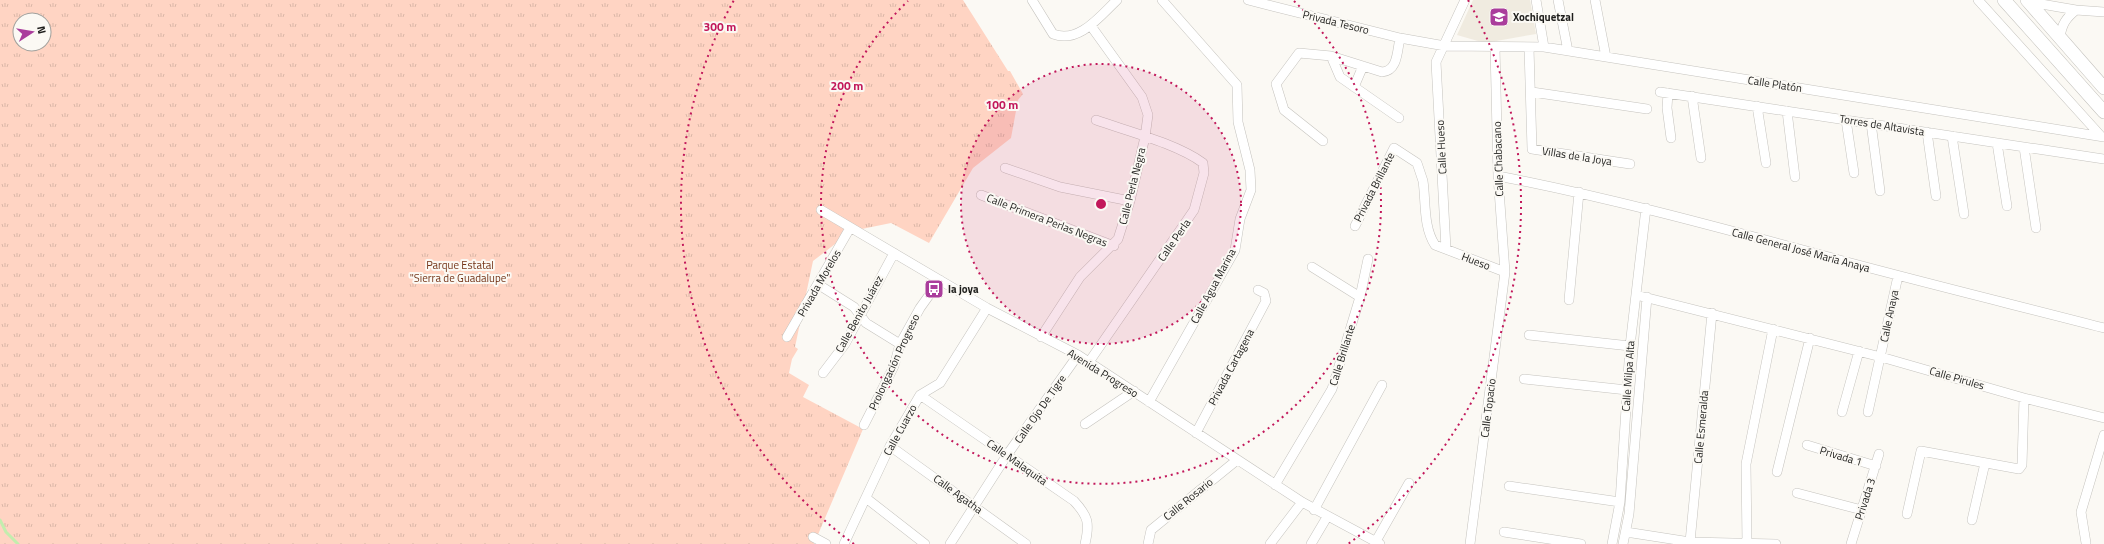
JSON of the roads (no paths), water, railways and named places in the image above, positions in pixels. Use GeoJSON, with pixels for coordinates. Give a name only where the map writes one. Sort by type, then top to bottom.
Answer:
{"type":"FeatureCollection","features":[{"type":"Feature","properties":{"kind":"street"},"geometry":{"type":"LineString","coordinates":[[1032,0],[1053,34],[1068,36],[1091,26],[1112,2]]}},
{"type":"Feature","properties":{"kind":"street","name":"Calle Agua Marina"},"geometry":{"type":"LineString","coordinates":[[1149,402],[1235,250],[1240,219],[1251,190],[1250,170],[1238,122],[1237,85],[1162,0]]}},
{"type":"Feature","properties":{"kind":"street","name":"Privada Tesoro"},"geometry":{"type":"LineString","coordinates":[[1248,0],[1400,38],[1444,46]]}},
{"type":"Feature","properties":{"kind":"street"},"geometry":{"type":"LineString","coordinates":[[1444,46],[1465,0]]}},
{"type":"Feature","properties":{"kind":"street"},"geometry":{"type":"LineString","coordinates":[[1536,0],[1544,47]]}},
{"type":"Feature","properties":{"kind":"street"},"geometry":{"type":"LineString","coordinates":[[1558,0],[1568,51]]}},
{"type":"Feature","properties":{"kind":"street"},"geometry":{"type":"LineString","coordinates":[[1595,0],[1606,57]]}},
{"type":"Feature","properties":{"kind":"street"},"geometry":{"type":"LineString","coordinates":[[1978,0],[2102,136]]}},
{"type":"Feature","properties":{"kind":"street"},"geometry":{"type":"LineString","coordinates":[[2004,0],[2104,112]]}},
{"type":"Feature","properties":{"kind":"street"},"geometry":{"type":"LineString","coordinates":[[2029,1],[2048,3],[2076,10],[2104,12]]}},
{"type":"Feature","properties":{"kind":"street"},"geometry":{"type":"LineString","coordinates":[[2029,1],[2104,88]]}},
{"type":"Feature","properties":{"kind":"street"},"geometry":{"type":"LineString","coordinates":[[2060,37],[2061,26],[2076,10]]}},
{"type":"Feature","properties":{"kind":"street","name":"Calle Perla Negra"},"geometry":{"type":"LineString","coordinates":[[1041,337],[1080,277],[1114,246],[1118,239],[1130,201],[1145,137],[1148,115],[1142,97],[1091,26]]}},
{"type":"Feature","properties":{"kind":"street"},"geometry":{"type":"LineString","coordinates":[[1323,140],[1284,110],[1276,84],[1299,53],[1331,56],[1382,72],[1389,72],[1393,67],[1400,38]]}},
{"type":"Feature","properties":{"kind":"street","name":"Calle Platón"},"geometry":{"type":"LineString","coordinates":[[1444,46],[1544,47],[2102,136]]}},
{"type":"Feature","properties":{"kind":"street","name":"Calle Hueso"},"geometry":{"type":"LineString","coordinates":[[1444,46],[1436,62],[1446,249]]}},
{"type":"Feature","properties":{"kind":"street","name":"Calle Chabacano"},"geometry":{"type":"LineString","coordinates":[[1495,47],[1498,176],[1505,272]]}},
{"type":"Feature","properties":{"kind":"street","name":"Villas de la Joya"},"geometry":{"type":"LineString","coordinates":[[1529,48],[1532,92],[1532,149],[1630,164]]}},
{"type":"Feature","properties":{"kind":"street"},"geometry":{"type":"LineString","coordinates":[[1331,56],[1340,77],[1399,118]]}},
{"type":"Feature","properties":{"kind":"street"},"geometry":{"type":"LineString","coordinates":[[1354,86],[1363,66]]}},
{"type":"Feature","properties":{"kind":"street"},"geometry":{"type":"LineString","coordinates":[[1532,92],[1647,109]]}},
{"type":"Feature","properties":{"kind":"street","name":"Torres de Altavista"},"geometry":{"type":"LineString","coordinates":[[1671,138],[1664,92],[2104,158]]}},
{"type":"Feature","properties":{"kind":"street"},"geometry":{"type":"LineString","coordinates":[[1692,96],[1701,158]]}},
{"type":"Feature","properties":{"kind":"street"},"geometry":{"type":"LineString","coordinates":[[1757,106],[1766,163]]}},
{"type":"Feature","properties":{"kind":"street"},"geometry":{"type":"LineString","coordinates":[[1787,111],[1795,177]]}},
{"type":"Feature","properties":{"kind":"street"},"geometry":{"type":"LineString","coordinates":[[1096,120],[1145,137]]}},
{"type":"Feature","properties":{"kind":"street"},"geometry":{"type":"LineString","coordinates":[[1846,120],[1854,173]]}},
{"type":"Feature","properties":{"kind":"street"},"geometry":{"type":"LineString","coordinates":[[1871,124],[1880,191]]}},
{"type":"Feature","properties":{"kind":"street"},"geometry":{"type":"LineString","coordinates":[[1927,132],[1936,196]]}},
{"type":"Feature","properties":{"kind":"street"},"geometry":{"type":"LineString","coordinates":[[1952,136],[1964,214]]}},
{"type":"Feature","properties":{"kind":"street","name":"Calle Perla"},"geometry":{"type":"LineString","coordinates":[[1089,362],[1194,210],[1204,173],[1203,163],[1195,158],[1145,137]]}},
{"type":"Feature","properties":{"kind":"street"},"geometry":{"type":"LineString","coordinates":[[1997,143],[2007,206]]}},
{"type":"Feature","properties":{"kind":"street"},"geometry":{"type":"LineString","coordinates":[[2024,147],[2036,228]]}},
{"type":"Feature","properties":{"kind":"street","name":"Hueso"},"geometry":{"type":"LineString","coordinates":[[1394,148],[1417,163],[1422,180],[1431,238],[1434,244],[1505,272]]}},
{"type":"Feature","properties":{"kind":"street","name":"Privada Brillante"},"geometry":{"type":"LineString","coordinates":[[1355,226],[1394,148]]}},
{"type":"Feature","properties":{"kind":"street"},"geometry":{"type":"LineString","coordinates":[[1005,168],[1060,187],[1130,201]]}},
{"type":"Feature","properties":{"kind":"street","name":"Calle General José María Anaya"},"geometry":{"type":"LineString","coordinates":[[1498,176],[1579,192],[1646,208],[1898,276],[2104,328]]}},
{"type":"Feature","properties":{"kind":"street"},"geometry":{"type":"LineString","coordinates":[[1569,300],[1579,192]]}},
{"type":"Feature","properties":{"kind":"street","name":"Calle Primera Perlas Negras"},"geometry":{"type":"LineString","coordinates":[[981,195],[1114,246]]}},
{"type":"Feature","properties":{"kind":"street","name":"Calle Milpa Alta"},"geometry":{"type":"LineString","coordinates":[[1612,544],[1620,502],[1630,346],[1646,208]]}},
{"type":"Feature","properties":{"kind":"street","name":"Avenida Progreso"},"geometry":{"type":"LineString","coordinates":[[821,210],[987,308],[1078,355],[1314,510],[1378,543]]}},
{"type":"Feature","properties":{"kind":"street","name":"Privada Morelos"},"geometry":{"type":"LineString","coordinates":[[787,337],[850,228]]}},
{"type":"Feature","properties":{"kind":"street","name":"Calle Benito Juárez"},"geometry":{"type":"LineString","coordinates":[[823,373],[845,344],[859,315],[894,253]]}},
{"type":"Feature","properties":{"kind":"street","name":"Calle Brillante"},"geometry":{"type":"LineString","coordinates":[[1275,485],[1332,388],[1360,297],[1368,259]]}},
{"type":"Feature","properties":{"kind":"street"},"geometry":{"type":"LineString","coordinates":[[1312,267],[1360,297]]}},
{"type":"Feature","properties":{"kind":"street","name":"Calle Topacio"},"geometry":{"type":"LineString","coordinates":[[1470,544],[1505,272]]}},
{"type":"Feature","properties":{"kind":"street","name":"Calle Anaya"},"geometry":{"type":"LineString","coordinates":[[1868,412],[1898,276]]}},
{"type":"Feature","properties":{"kind":"street","name":"Prolongación Progreso"},"geometry":{"type":"LineString","coordinates":[[864,425],[894,366],[900,344],[920,308],[940,280]]}},
{"type":"Feature","properties":{"kind":"street"},"geometry":{"type":"LineString","coordinates":[[818,285],[854,307],[866,323],[900,344]]}},
{"type":"Feature","properties":{"kind":"street","name":"Privada Cartagena"},"geometry":{"type":"LineString","coordinates":[[1196,433],[1266,301],[1264,293],[1258,290]]}},
{"type":"Feature","properties":{"kind":"street","name":"Calle Pirules"},"geometry":{"type":"LineString","coordinates":[[1636,295],[1810,338],[2024,398],[2104,418]]}},
{"type":"Feature","properties":{"kind":"street","name":"Calle Milpa Alta"},"geometry":{"type":"LineString","coordinates":[[1623,544],[1626,532],[1647,297]]}},
{"type":"Feature","properties":{"kind":"street","name":"Calle Cuarzo"},"geometry":{"type":"LineString","coordinates":[[844,544],[890,446],[920,395],[940,383],[987,308]]}},
{"type":"Feature","properties":{"kind":"street","name":"Calle Esmeralda"},"geometry":{"type":"LineString","coordinates":[[1690,542],[1712,313]]}},
{"type":"Feature","properties":{"kind":"street"},"geometry":{"type":"LineString","coordinates":[[1747,543],[1746,464],[1773,329]]}},
{"type":"Feature","properties":{"kind":"street"},"geometry":{"type":"LineString","coordinates":[[1529,335],[1630,346]]}},
{"type":"Feature","properties":{"kind":"street"},"geometry":{"type":"LineString","coordinates":[[1777,472],[1810,338]]}},
{"type":"Feature","properties":{"kind":"street"},"geometry":{"type":"LineString","coordinates":[[1842,412],[1859,351]]}},
{"type":"Feature","properties":{"kind":"street","name":"Calle Ojo De Tigre"},"geometry":{"type":"LineString","coordinates":[[950,544],[1007,456],[1078,355]]}},
{"type":"Feature","properties":{"kind":"street"},"geometry":{"type":"LineString","coordinates":[[1524,380],[1627,390]]}},
{"type":"Feature","properties":{"kind":"street"},"geometry":{"type":"LineString","coordinates":[[1314,510],[1382,385]]}},
{"type":"Feature","properties":{"kind":"street"},"geometry":{"type":"LineString","coordinates":[[1085,424],[1134,392]]}},
{"type":"Feature","properties":{"kind":"street","name":"Calle Malaquita"},"geometry":{"type":"LineString","coordinates":[[920,395],[1074,501],[1086,514],[1088,532],[1085,544]]}},
{"type":"Feature","properties":{"kind":"street"},"geometry":{"type":"LineString","coordinates":[[1907,514],[1921,451],[2019,469],[2022,465],[2024,398]]}},
{"type":"Feature","properties":{"kind":"street"},"geometry":{"type":"LineString","coordinates":[[2086,543],[2081,512],[2104,435]]}},
{"type":"Feature","properties":{"kind":"street","name":"Calle Agatha"},"geometry":{"type":"LineString","coordinates":[[890,446],[1026,544]]}},
{"type":"Feature","properties":{"kind":"street","name":"Privada 1"},"geometry":{"type":"LineString","coordinates":[[1807,446],[1876,466]]}},
{"type":"Feature","properties":{"kind":"street","name":"Privada 3"},"geometry":{"type":"LineString","coordinates":[[1851,544],[1880,454]]}},
{"type":"Feature","properties":{"kind":"street","name":"Calle Rosario"},"geometry":{"type":"LineString","coordinates":[[1148,544],[1151,530],[1236,460]]}},
{"type":"Feature","properties":{"kind":"street"},"geometry":{"type":"LineString","coordinates":[[1972,520],[1985,463]]}},
{"type":"Feature","properties":{"kind":"street"},"geometry":{"type":"LineString","coordinates":[[1378,543],[1408,483]]}},
{"type":"Feature","properties":{"kind":"street"},"geometry":{"type":"LineString","coordinates":[[1509,486],[1620,502]]}},
{"type":"Feature","properties":{"kind":"street"},"geometry":{"type":"LineString","coordinates":[[1797,493],[1862,510]]}},
{"type":"Feature","properties":{"kind":"street"},"geometry":{"type":"LineString","coordinates":[[866,498],[925,544]]}},
{"type":"Feature","properties":{"kind":"street"},"geometry":{"type":"LineString","coordinates":[[1270,544],[1302,502]]}},
{"type":"Feature","properties":{"kind":"street"},"geometry":{"type":"LineString","coordinates":[[1311,544],[1327,517]]}},
{"type":"Feature","properties":{"kind":"street"},"geometry":{"type":"LineString","coordinates":[[1504,532],[1581,544]]}},
{"type":"Feature","properties":{"kind":"street"},"geometry":{"type":"LineString","coordinates":[[1626,532],[1690,542],[1776,544]]}},
{"type":"Feature","properties":{"kind":"street"},"geometry":{"type":"LineString","coordinates":[[813,537],[826,544]]}},
{"type":"Feature","properties":{"kind":"waterway"},"geometry":{"type":"LineString","coordinates":[[0,520],[6,532],[18,544]]}},
{"type":"Feature","properties":{"kind":"place","name":"Xochiquetzal"},"geometry":{"type":"Point","coordinates":[1499,17]}},
{"type":"Feature","properties":{"kind":"place","name":"la joya"},"geometry":{"type":"Point","coordinates":[934,289]}},
{"type":"Feature","properties":{"kind":"park label","name":"Parque Estatal \"Sierra de Guadalupe\""},"geometry":{"type":"Point","coordinates":[460,271]}}]}
